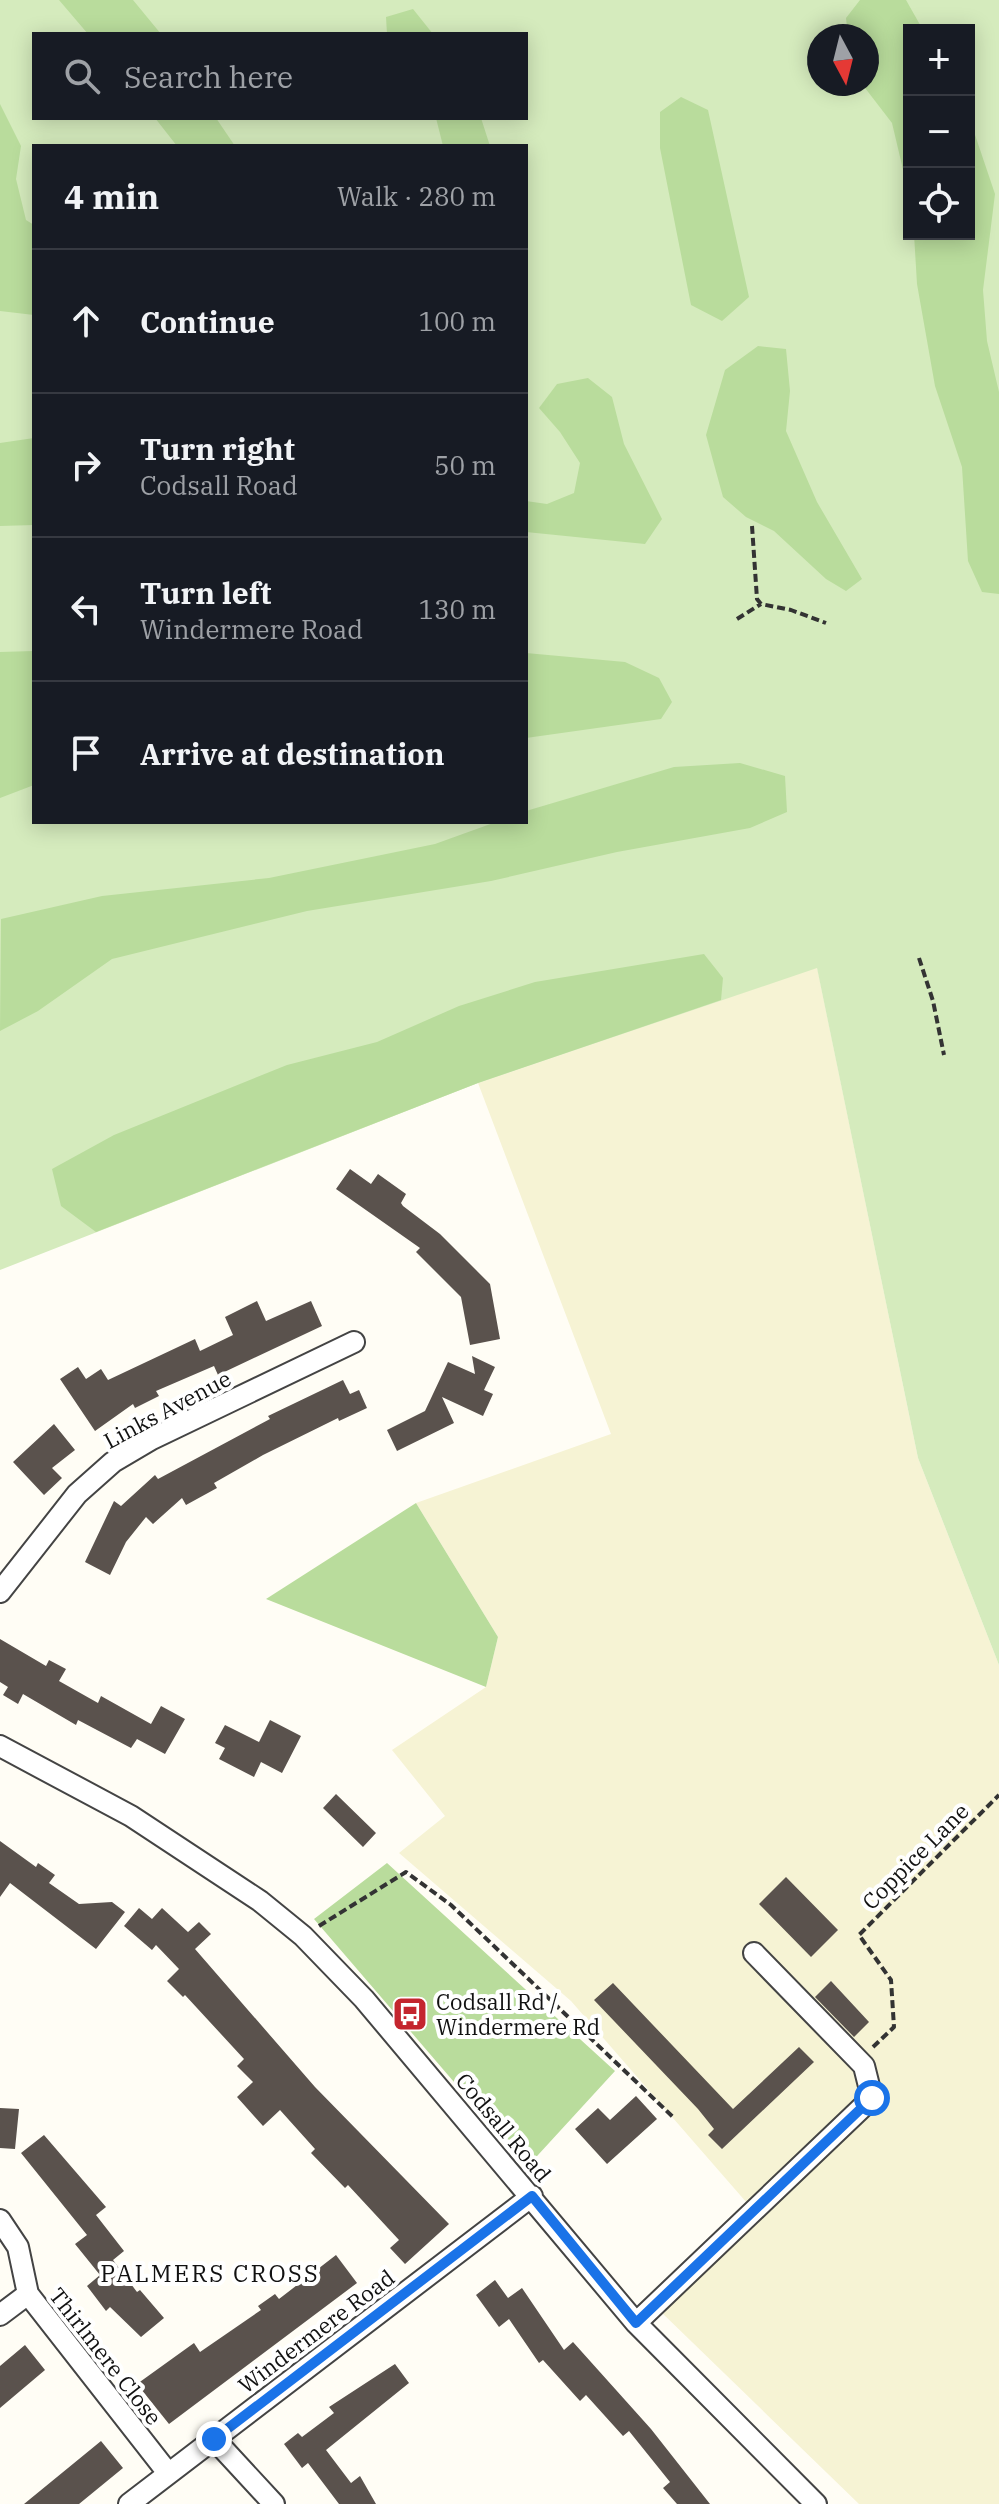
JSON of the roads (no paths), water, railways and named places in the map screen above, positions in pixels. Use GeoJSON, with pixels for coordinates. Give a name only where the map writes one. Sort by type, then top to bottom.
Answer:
{"type":"FeatureCollection","features":[{"type":"Feature","properties":{"kind":"street","name":"Links Avenue"},"geometry":{"type":"LineString","coordinates":[[0,1592],[77,1494],[113,1462],[152,1439],[354,1342]]}},
{"type":"Feature","properties":{"kind":"street","name":"Codsall Road"},"geometry":{"type":"LineString","coordinates":[[0,1746],[131,1816],[260,1901],[303,1936],[364,1999],[636,2323],[816,2504]]}},
{"type":"Feature","properties":{"kind":"street"},"geometry":{"type":"LineString","coordinates":[[636,2323],[872,2098],[864,2066],[754,1953]]}},
{"type":"Feature","properties":{"kind":"street","name":"Windermere Road"},"geometry":{"type":"LineString","coordinates":[[129,2504],[532,2196]]}},
{"type":"Feature","properties":{"kind":"street","name":"Thirlmere Close"},"geometry":{"type":"LineString","coordinates":[[0,2220],[18,2247],[28,2294],[168,2473]]}},
{"type":"Feature","properties":{"kind":"street"},"geometry":{"type":"LineString","coordinates":[[0,2315],[28,2294]]}},
{"type":"Feature","properties":{"kind":"street"},"geometry":{"type":"LineString","coordinates":[[214,2439],[274,2504]]}},
{"type":"Feature","properties":{"kind":"place","name":"Codsall Rd / Windermere Rd"},"geometry":{"type":"Point","coordinates":[410,2014]}},
{"type":"Feature","properties":{"kind":"district","name":"PALMERS CROSS"},"geometry":{"type":"Point","coordinates":[210,2273]}}]}
